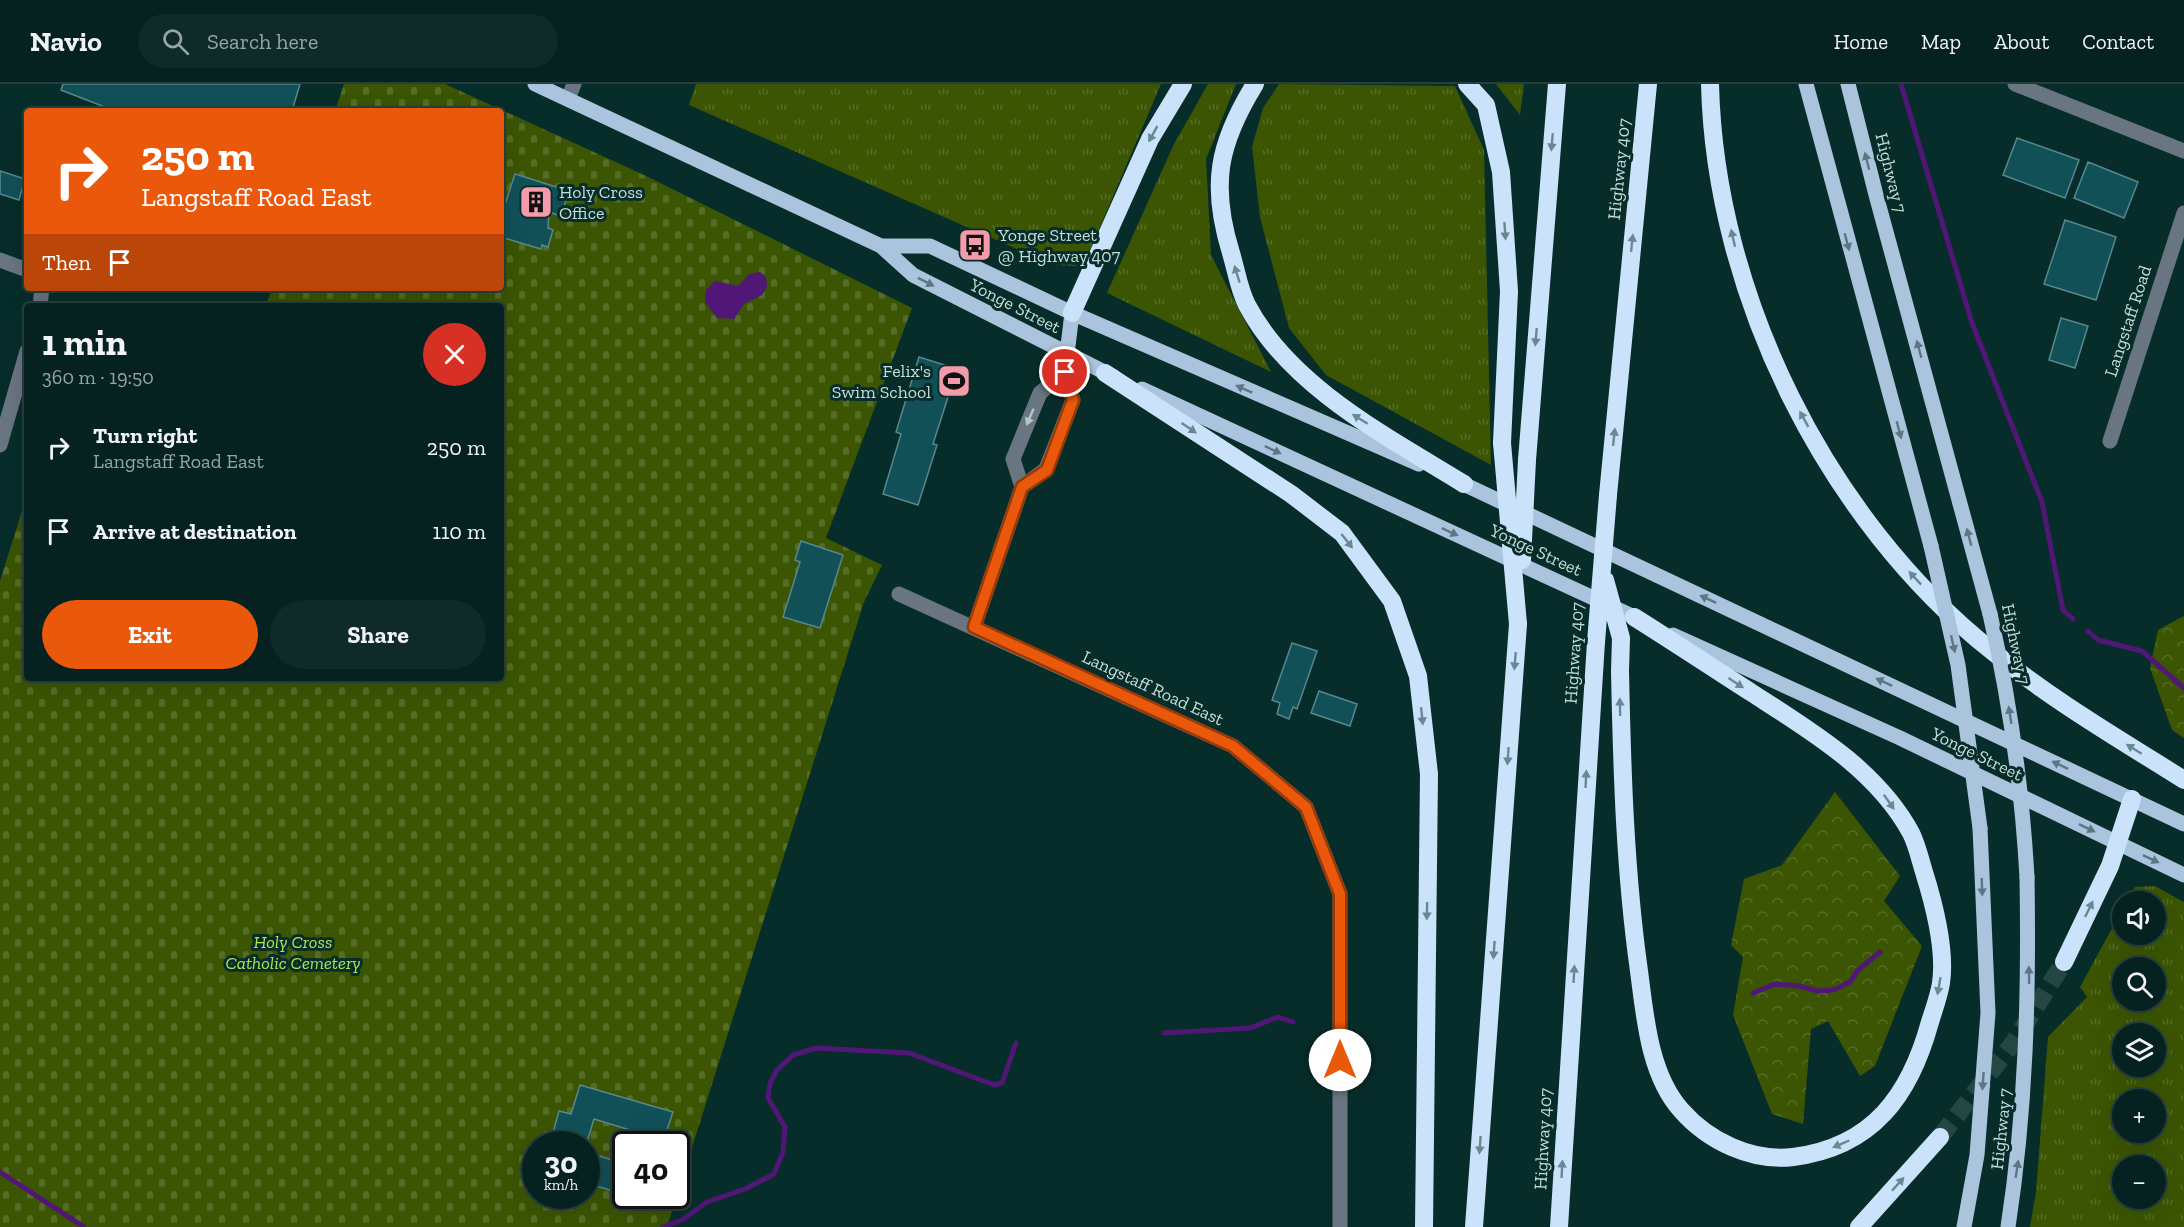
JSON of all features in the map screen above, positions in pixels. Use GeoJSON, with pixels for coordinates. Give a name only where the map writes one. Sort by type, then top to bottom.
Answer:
{"type":"FeatureCollection","features":[{"type":"Feature","properties":{"kind":"highway"},"geometry":{"type":"LineString","coordinates":[[1072,313],[1150,139],[1183,84]]}},
{"type":"Feature","properties":{"kind":"highway"},"geometry":{"type":"LineString","coordinates":[[1255,84],[1237,113],[1218,176],[1220,219],[1247,304],[1269,337],[1295,365],[1348,412],[1464,484]]}},
{"type":"Feature","properties":{"kind":"highway"},"geometry":{"type":"LineString","coordinates":[[1467,84],[1486,105],[1501,172],[1509,291],[1502,443],[1518,624]]}},
{"type":"Feature","properties":{"kind":"highway"},"geometry":{"type":"LineString","coordinates":[[1474,1227],[1518,624],[1527,460],[1557,84]]}},
{"type":"Feature","properties":{"kind":"highway","name":"Highway 407"},"geometry":{"type":"LineString","coordinates":[[1559,1227],[1601,566],[1648,84]]}},
{"type":"Feature","properties":{"kind":"highway"},"geometry":{"type":"LineString","coordinates":[[1710,84],[1718,174],[1740,269],[1779,374],[1842,488],[1889,550],[1941,606],[1991,651],[2078,713],[2184,780]]}},
{"type":"Feature","properties":{"kind":"highway"},"geometry":{"type":"LineString","coordinates":[[1105,373],[1291,494],[1342,533],[1392,601],[1418,676],[1429,774],[1424,1227]]}},
{"type":"Feature","properties":{"kind":"highway"},"geometry":{"type":"LineString","coordinates":[[1601,566],[1621,638],[1623,808],[1632,922],[1643,1006],[1656,1066],[1680,1109],[1719,1143],[1772,1160],[1817,1154],[1850,1140],[1888,1110],[1909,1082],[1926,1037],[1941,981],[1937,915],[1912,834],[1882,792],[1862,771],[1812,732],[1634,617]]}},
{"type":"Feature","properties":{"kind":"highway"},"geometry":{"type":"LineString","coordinates":[[2064,962],[2110,866],[2132,799]]}},
{"type":"Feature","properties":{"kind":"highway"},"geometry":{"type":"LineString","coordinates":[[1859,1227],[1940,1137]]}},
{"type":"Feature","properties":{"kind":"main road","name":"Yonge Street"},"geometry":{"type":"LineString","coordinates":[[535,84],[880,246],[913,275],[1105,373],[1900,738],[2184,874]]}},
{"type":"Feature","properties":{"kind":"main road","name":"Highway 7"},"geometry":{"type":"LineString","coordinates":[[1806,84],[1931,546],[1958,665],[1980,828],[1988,1013],[1977,1155],[1964,1227]]}},
{"type":"Feature","properties":{"kind":"main road","name":"Highway 7"},"geometry":{"type":"LineString","coordinates":[[1848,84],[1990,614],[2003,672],[2017,757],[2027,877],[2029,985],[2020,1153],[2008,1227]]}},
{"type":"Feature","properties":{"kind":"main road","name":"Yonge Street"},"geometry":{"type":"LineString","coordinates":[[880,246],[930,246],[1072,313],[1464,484],[2184,824]]}},
{"type":"Feature","properties":{"kind":"main road"},"geometry":{"type":"LineString","coordinates":[[1067,354],[1072,313]]}},
{"type":"Feature","properties":{"kind":"street"},"geometry":{"type":"LineString","coordinates":[[568,99],[573,84]]}},
{"type":"Feature","properties":{"kind":"street"},"geometry":{"type":"LineString","coordinates":[[2015,84],[2184,151]]}},
{"type":"Feature","properties":{"kind":"street","name":"Langstaff Road"},"geometry":{"type":"LineString","coordinates":[[2110,441],[2184,213]]}},
{"type":"Feature","properties":{"kind":"street"},"geometry":{"type":"LineString","coordinates":[[0,260],[24,269]]}},
{"type":"Feature","properties":{"kind":"street"},"geometry":{"type":"LineString","coordinates":[[1022,487],[1047,470],[1073,400],[1065,372],[1067,354]]}},
{"type":"Feature","properties":{"kind":"street"},"geometry":{"type":"LineString","coordinates":[[0,445],[24,361]]}},
{"type":"Feature","properties":{"kind":"street"},"geometry":{"type":"LineString","coordinates":[[974,627],[1022,487],[1013,459],[1040,393],[1065,372]]}},
{"type":"Feature","properties":{"kind":"street","name":"Langstaff Road East"},"geometry":{"type":"LineString","coordinates":[[899,594],[1233,746],[1306,807],[1340,894],[1340,1227]]}},
{"type":"Feature","properties":{"kind":"green space","name":"Holy Cross Catholic Cemetery"},"geometry":{"type":"Polygon","coordinates":[[[344,84],[445,84],[497,108],[336,108],[344,84]]]}},
{"type":"Feature","properties":{"kind":"green space"},"geometry":{"type":"Polygon","coordinates":[[[696,84],[1161,84],[1091,248],[1076,266],[1053,265],[689,105],[696,84]]]}},
{"type":"Feature","properties":{"kind":"green space"},"geometry":{"type":"Polygon","coordinates":[[[1208,84],[1236,84],[1206,159],[1211,255],[1271,372],[1107,293],[1174,144],[1208,84]]]}},
{"type":"Feature","properties":{"kind":"green space"},"geometry":{"type":"Polygon","coordinates":[[[1279,84],[1455,86],[1484,150],[1491,465],[1326,375],[1289,328],[1260,217],[1252,147],[1263,108],[1279,84]]]}},
{"type":"Feature","properties":{"kind":"green space"},"geometry":{"type":"Polygon","coordinates":[[[1496,84],[1524,84],[1520,115],[1496,84]]]}},
{"type":"Feature","properties":{"kind":"green space","name":"Holy Cross Catholic Cemetery"},"geometry":{"type":"Polygon","coordinates":[[[504,111],[644,175],[912,308],[826,538],[882,565],[864,602],[690,1154],[690,1131],[612,1131],[612,1209],[673,1209],[667,1227],[0,1227],[0,581],[24,505],[24,681],[504,681],[504,303],[267,303],[271,291],[504,291],[504,111]]]}},
{"type":"Feature","properties":{"kind":"green space"},"geometry":{"type":"Polygon","coordinates":[[[2184,616],[2184,738],[2172,730],[2150,668],[2158,630],[2184,616]]]}},
{"type":"Feature","properties":{"kind":"green space"},"geometry":{"type":"Polygon","coordinates":[[[1835,792],[1900,876],[1884,901],[1922,946],[1875,1066],[1860,1076],[1828,1021],[1811,1029],[1803,1124],[1772,1114],[1733,1015],[1743,957],[1731,945],[1744,879],[1782,865],[1835,792]]]}},
{"type":"Feature","properties":{"kind":"green space"},"geometry":{"type":"Polygon","coordinates":[[[2155,886],[2164,891],[2133,891],[2135,887],[2155,886]]]}},
{"type":"Feature","properties":{"kind":"green space"},"geometry":{"type":"Polygon","coordinates":[[[2166,892],[2184,902],[2184,1227],[2030,1227],[2036,1192],[2048,1037],[2087,997],[2080,987],[2112,928],[2112,945],[2166,945],[2166,892]]]}},
{"type":"Feature","properties":{"kind":"shaded area"},"geometry":{"type":"Polygon","coordinates":[[[760,272],[766,277],[767,287],[762,295],[744,304],[734,319],[717,318],[705,302],[706,290],[715,281],[738,286],[749,274],[760,272]]]}},
{"type":"Feature","properties":{"kind":"building"},"geometry":{"type":"Polygon","coordinates":[[[63,84],[300,84],[293,108],[107,108],[61,90],[63,84]]]}},
{"type":"Feature","properties":{"kind":"building"},"geometry":{"type":"Polygon","coordinates":[[[2017,138],[2079,160],[2065,198],[2003,175],[2017,138]]]}},
{"type":"Feature","properties":{"kind":"building"},"geometry":{"type":"Polygon","coordinates":[[[2088,162],[2138,182],[2124,218],[2074,198],[2088,162]]]}},
{"type":"Feature","properties":{"kind":"building"},"geometry":{"type":"Polygon","coordinates":[[[0,171],[24,179],[19,200],[0,194],[0,171]]]}},
{"type":"Feature","properties":{"kind":"building","name":"Holy Cross Office"},"geometry":{"type":"Polygon","coordinates":[[[515,174],[569,191],[561,216],[549,212],[548,228],[553,230],[548,247],[542,245],[541,249],[504,238],[504,208],[515,174]]]}},
{"type":"Feature","properties":{"kind":"building"},"geometry":{"type":"Polygon","coordinates":[[[2065,220],[2116,237],[2096,300],[2044,284],[2065,220]]]}},
{"type":"Feature","properties":{"kind":"building"},"geometry":{"type":"Polygon","coordinates":[[[2061,318],[2088,326],[2075,368],[2049,360],[2061,318]]]}},
{"type":"Feature","properties":{"kind":"building"},"geometry":{"type":"Polygon","coordinates":[[[919,357],[957,369],[933,444],[937,445],[918,505],[883,494],[901,434],[896,432],[919,357]]]}},
{"type":"Feature","properties":{"kind":"building"},"geometry":{"type":"Polygon","coordinates":[[[801,541],[843,555],[820,628],[783,617],[800,562],[795,560],[801,541]]]}},
{"type":"Feature","properties":{"kind":"building"},"geometry":{"type":"Polygon","coordinates":[[[1292,643],[1317,651],[1297,709],[1293,707],[1289,719],[1277,714],[1280,703],[1272,700],[1292,643]]]}},
{"type":"Feature","properties":{"kind":"building"},"geometry":{"type":"Polygon","coordinates":[[[1319,691],[1357,704],[1350,726],[1311,713],[1319,691]]]}},
{"type":"Feature","properties":{"kind":"building"},"geometry":{"type":"Polygon","coordinates":[[[580,1085],[673,1112],[667,1131],[633,1131],[594,1119],[590,1131],[553,1131],[559,1111],[571,1114],[580,1085]]]}},
{"type":"Feature","properties":{"kind":"building"},"geometry":{"type":"Polygon","coordinates":[[[600,1156],[612,1160],[612,1191],[600,1187],[600,1156]]]}},
{"type":"Feature","properties":{"kind":"waterway"},"geometry":{"type":"LineString","coordinates":[[1901,84],[1972,323],[2042,502],[2063,610],[2073,619]]}},
{"type":"Feature","properties":{"kind":"waterway"},"geometry":{"type":"LineString","coordinates":[[2088,631],[2098,640],[2142,651],[2184,688]]}},
{"type":"Feature","properties":{"kind":"waterway"},"geometry":{"type":"LineString","coordinates":[[1753,993],[1775,984],[1799,986],[1818,991],[1833,990],[1850,982],[1858,970],[1880,952]]}},
{"type":"Feature","properties":{"kind":"waterway"},"geometry":{"type":"LineString","coordinates":[[1164,1033],[1250,1028],[1278,1017],[1293,1022]]}},
{"type":"Feature","properties":{"kind":"waterway"},"geometry":{"type":"LineString","coordinates":[[663,1227],[682,1220],[707,1202],[745,1189],[774,1174],[783,1152],[785,1127],[768,1098],[770,1083],[777,1070],[793,1055],[816,1048],[909,1053],[994,1085],[1002,1083],[1016,1043]]}},
{"type":"Feature","properties":{"kind":"waterway"},"geometry":{"type":"LineString","coordinates":[[0,1172],[84,1227]]}},
{"type":"Feature","properties":{"kind":"tunnel"},"geometry":{"type":"LineString","coordinates":[[1940,1137],[2014,1042],[2064,962]]}},
{"type":"Feature","properties":{"kind":"place","name":"Holy Cross Office"},"geometry":{"type":"Point","coordinates":[536,202]}},
{"type":"Feature","properties":{"kind":"place","name":"Yonge Street @ Highway 407"},"geometry":{"type":"Point","coordinates":[975,245]}},
{"type":"Feature","properties":{"kind":"place","name":"Felix's Swim School"},"geometry":{"type":"Point","coordinates":[954,381]}},
{"type":"Feature","properties":{"kind":"route"},"geometry":{"type":"LineString","coordinates":[[1065,372],[1073,400],[1047,470],[1022,487],[974,627],[1233,746],[1306,807],[1340,894],[1340,1060]]}}]}
